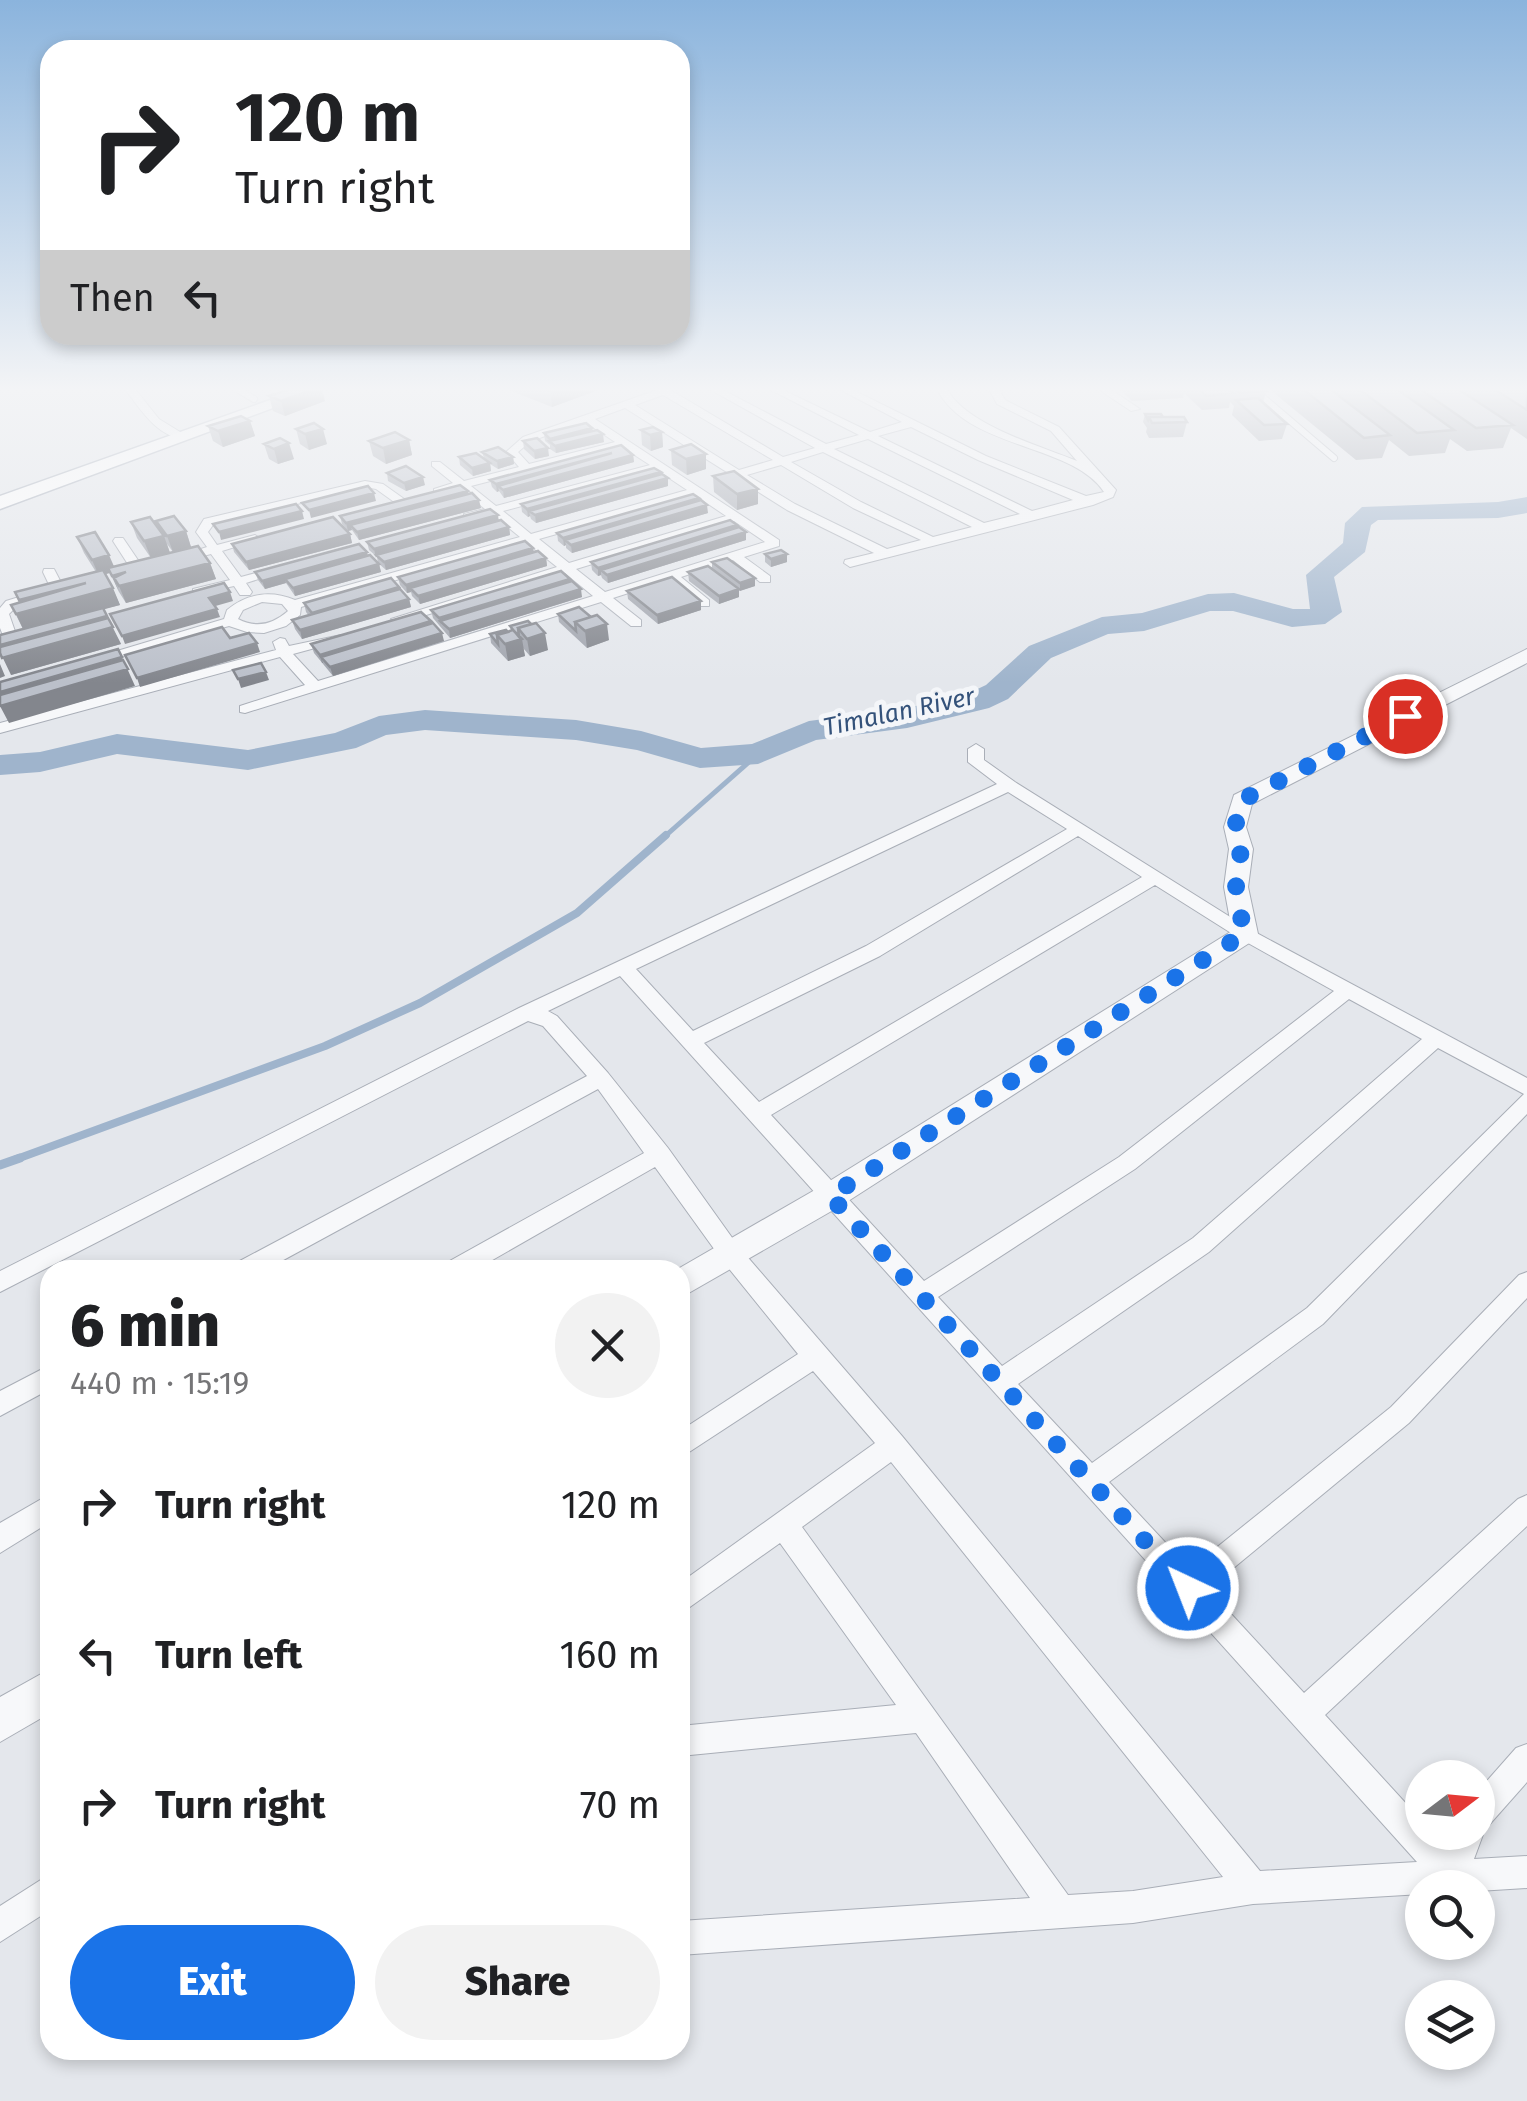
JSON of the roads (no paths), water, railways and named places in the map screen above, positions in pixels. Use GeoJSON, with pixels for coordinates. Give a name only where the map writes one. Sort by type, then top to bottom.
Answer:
{"type":"FeatureCollection","features":[{"type":"Feature","properties":{"kind":"main road"},"geometry":{"type":"LineString","coordinates":[[0,504],[46,487]]}},
{"type":"Feature","properties":{"kind":"street"},"geometry":{"type":"LineString","coordinates":[[253,600],[236,583],[202,532],[208,522],[353,487]]}},
{"type":"Feature","properties":{"kind":"street"},"geometry":{"type":"LineString","coordinates":[[380,487],[401,501]]}},
{"type":"Feature","properties":{"kind":"street"},"geometry":{"type":"LineString","coordinates":[[383,506],[455,487]]}},
{"type":"Feature","properties":{"kind":"street"},"geometry":{"type":"LineString","coordinates":[[466,487],[636,623]]}},
{"type":"Feature","properties":{"kind":"street"},"geometry":{"type":"LineString","coordinates":[[458,520],[581,487]]}},
{"type":"Feature","properties":{"kind":"street"},"geometry":{"type":"LineString","coordinates":[[244,709],[774,543],[690,487]]}},
{"type":"Feature","properties":{"kind":"street"},"geometry":{"type":"LineString","coordinates":[[762,487],[887,554]]}},
{"type":"Feature","properties":{"kind":"street"},"geometry":{"type":"LineString","coordinates":[[828,487],[934,542]]}},
{"type":"Feature","properties":{"kind":"street"},"geometry":{"type":"LineString","coordinates":[[903,487],[986,528]]}},
{"type":"Feature","properties":{"kind":"street"},"geometry":{"type":"LineString","coordinates":[[974,487],[1035,517]]}},
{"type":"Feature","properties":{"kind":"street"},"geometry":{"type":"LineString","coordinates":[[1053,487],[1089,502]]}},
{"type":"Feature","properties":{"kind":"street"},"geometry":{"type":"LineString","coordinates":[[850,563],[1104,498],[1110,490],[1107,487]]}},
{"type":"Feature","properties":{"kind":"street"},"geometry":{"type":"LineString","coordinates":[[294,605],[696,491]]}},
{"type":"Feature","properties":{"kind":"street"},"geometry":{"type":"LineString","coordinates":[[379,625],[736,517]]}},
{"type":"Feature","properties":{"kind":"street"},"geometry":{"type":"LineString","coordinates":[[122,574],[270,535]]}},
{"type":"Feature","properties":{"kind":"street"},"geometry":{"type":"LineString","coordinates":[[119,541],[138,569]]}},
{"type":"Feature","properties":{"kind":"street"},"geometry":{"type":"LineString","coordinates":[[734,556],[764,579]]}},
{"type":"Feature","properties":{"kind":"street"},"geometry":{"type":"LineString","coordinates":[[180,597],[291,567]]}},
{"type":"Feature","properties":{"kind":"street"},"geometry":{"type":"LineString","coordinates":[[49,572],[58,590]]}},
{"type":"Feature","properties":{"kind":"street"},"geometry":{"type":"LineString","coordinates":[[672,576],[704,603]]}},
{"type":"Feature","properties":{"kind":"street"},"geometry":{"type":"LineString","coordinates":[[30,636],[5,642],[5,608],[74,586]]}},
{"type":"Feature","properties":{"kind":"street"},"geometry":{"type":"LineString","coordinates":[[71,666],[231,621],[240,627],[257,629],[275,626],[288,620],[295,612],[294,605],[285,599],[253,600],[232,613],[231,621]]}},
{"type":"Feature","properties":{"kind":"street"},"geometry":{"type":"LineString","coordinates":[[275,626],[284,654],[316,687]]}},
{"type":"Feature","properties":{"kind":"street"},"geometry":{"type":"LineString","coordinates":[[0,728],[284,654],[360,630]]}},
{"type":"Feature","properties":{"kind":"street"},"geometry":{"type":"LineString","coordinates":[[1244,934],[1236,887],[1241,849],[1235,827],[1242,800],[1527,655]]}},
{"type":"Feature","properties":{"kind":"street"},"geometry":{"type":"LineString","coordinates":[[976,749],[976,762],[1009,786],[1244,934],[1527,1087]]}},
{"type":"Feature","properties":{"kind":"street"},"geometry":{"type":"LineString","coordinates":[[43,1260],[524,1014],[1009,786]]}},
{"type":"Feature","properties":{"kind":"street"},"geometry":{"type":"LineString","coordinates":[[690,1041],[873,951],[1076,830]]}},
{"type":"Feature","properties":{"kind":"street"},"geometry":{"type":"LineString","coordinates":[[756,1114],[1153,878]]}},
{"type":"Feature","properties":{"kind":"street"},"geometry":{"type":"LineString","coordinates":[[690,1278],[830,1196],[1244,934]]}},
{"type":"Feature","properties":{"kind":"street"},"geometry":{"type":"LineString","coordinates":[[623,967],[1446,1870]]}},
{"type":"Feature","properties":{"kind":"street"},"geometry":{"type":"LineString","coordinates":[[921,1295],[1127,1163],[1348,990]]}},
{"type":"Feature","properties":{"kind":"street"},"geometry":{"type":"LineString","coordinates":[[524,1014],[537,1014],[550,1021],[601,1078],[730,1253],[893,1444],[1253,1888]]}},
{"type":"Feature","properties":{"kind":"street"},"geometry":{"type":"LineString","coordinates":[[1000,1382],[1201,1245],[1436,1038]]}},
{"type":"Feature","properties":{"kind":"street"},"geometry":{"type":"LineString","coordinates":[[263,1260],[601,1078]]}},
{"type":"Feature","properties":{"kind":"street"},"geometry":{"type":"LineString","coordinates":[[1090,1480],[1315,1316],[1527,1101]]}},
{"type":"Feature","properties":{"kind":"street"},"geometry":{"type":"LineString","coordinates":[[472,1260],[660,1154]]}},
{"type":"Feature","properties":{"kind":"street"},"geometry":{"type":"LineString","coordinates":[[0,1282],[40,1262]]}},
{"type":"Feature","properties":{"kind":"street"},"geometry":{"type":"LineString","coordinates":[[1188,1588],[1400,1415],[1527,1282]]}},
{"type":"Feature","properties":{"kind":"street"},"geometry":{"type":"LineString","coordinates":[[690,1439],[815,1356]]}},
{"type":"Feature","properties":{"kind":"street"},"geometry":{"type":"LineString","coordinates":[[0,1404],[40,1382]]}},
{"type":"Feature","properties":{"kind":"street"},"geometry":{"type":"LineString","coordinates":[[690,1593],[893,1444]]}},
{"type":"Feature","properties":{"kind":"street"},"geometry":{"type":"LineString","coordinates":[[1304,1714],[1527,1508]]}},
{"type":"Feature","properties":{"kind":"street"},"geometry":{"type":"LineString","coordinates":[[0,1539],[40,1514]]}},
{"type":"Feature","properties":{"kind":"street"},"geometry":{"type":"LineString","coordinates":[[785,1527],[1060,1912]]}},
{"type":"Feature","properties":{"kind":"street"},"geometry":{"type":"LineString","coordinates":[[0,1722],[40,1696]]}},
{"type":"Feature","properties":{"kind":"street"},"geometry":{"type":"LineString","coordinates":[[690,1740],[923,1716]]}},
{"type":"Feature","properties":{"kind":"street"},"geometry":{"type":"LineString","coordinates":[[1495,1795],[1527,1759]]}},
{"type":"Feature","properties":{"kind":"street"},"geometry":{"type":"LineString","coordinates":[[1495,1874],[1527,1872]]}},
{"type":"Feature","properties":{"kind":"street"},"geometry":{"type":"LineString","coordinates":[[690,1937],[1132,1907],[1253,1888],[1405,1880]]}},
{"type":"Feature","properties":{"kind":"street"},"geometry":{"type":"LineString","coordinates":[[0,1926],[40,1897]]}},
{"type":"Feature","properties":{"kind":"waterway","name":"Timalan River"},"geometry":{"type":"LineString","coordinates":[[0,765],[40,762],[117,744],[248,760],[344,741],[379,726],[425,720],[576,730],[641,741],[700,758],[758,754],[809,731],[907,718],[978,701],[997,692],[1040,652],[1102,626],[1144,622],[1208,603],[1234,602],[1292,618],[1315,618],[1328,612],[1320,575],[1356,546],[1358,523],[1371,512],[1498,510],[1527,505]]}},
{"type":"Feature","properties":{"kind":"waterway"},"geometry":{"type":"LineString","coordinates":[[663,838],[758,754]]}},
{"type":"Feature","properties":{"kind":"waterway"},"geometry":{"type":"LineString","coordinates":[[14,1160],[325,1046],[420,1003],[577,913],[666,835]]}},
{"type":"Feature","properties":{"kind":"waterway"},"geometry":{"type":"LineString","coordinates":[[0,1165],[20,1158]]}}]}
